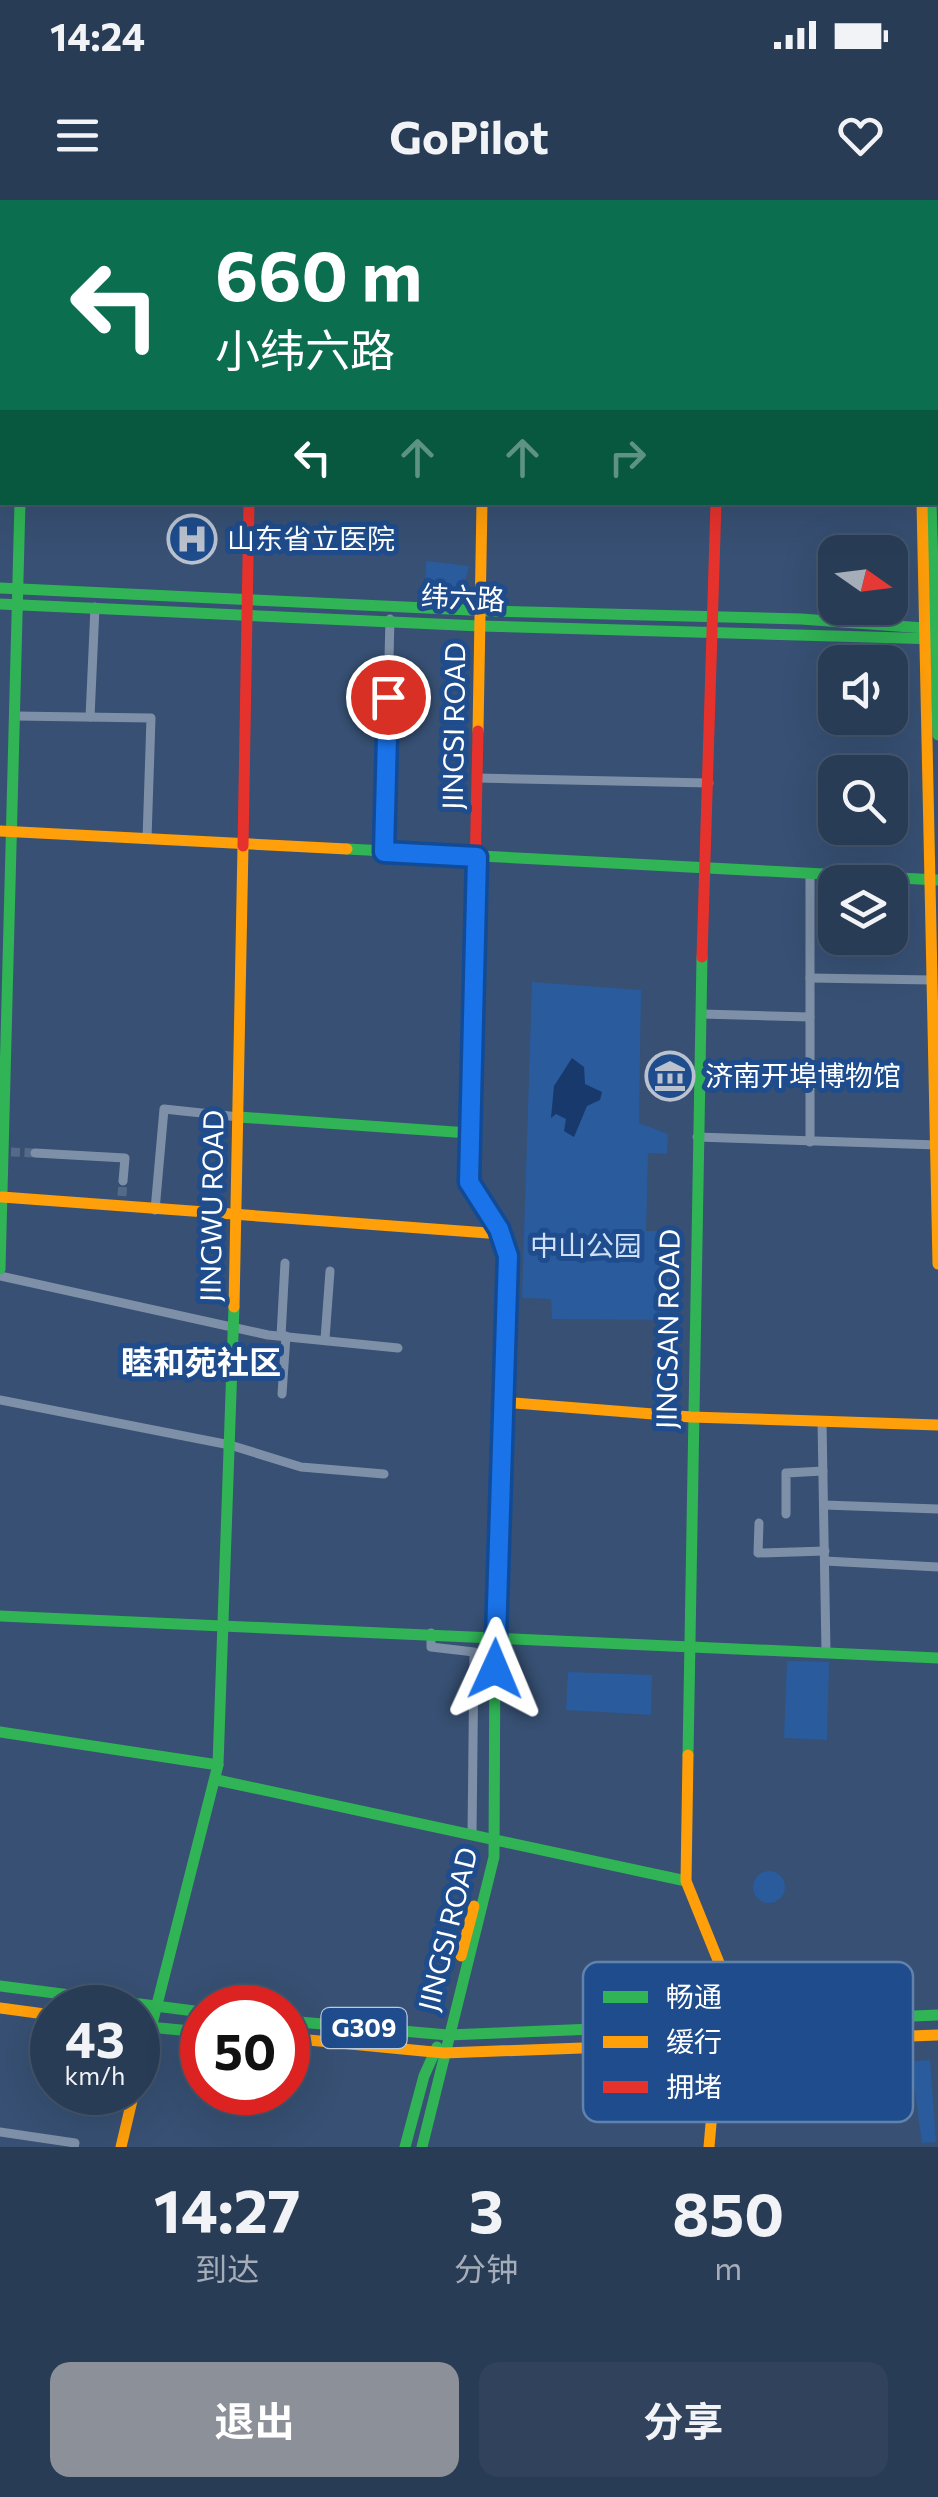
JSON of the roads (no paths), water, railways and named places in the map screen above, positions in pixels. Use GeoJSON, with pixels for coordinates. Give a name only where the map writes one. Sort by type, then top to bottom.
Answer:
{"type":"FeatureCollection","features":[{"type":"Feature","properties":{"kind":"main road"},"geometry":{"type":"LineString","coordinates":[[0,1273],[6,831],[15,716],[20,505]]}},
{"type":"Feature","properties":{"kind":"main road","name":"JINGWU ROAD"},"geometry":{"type":"LineString","coordinates":[[160,2004],[218,1765],[237,1217],[249,505]]}},
{"type":"Feature","properties":{"kind":"main road","name":"JINGSI ROAD"},"geometry":{"type":"LineString","coordinates":[[422,2147],[444,2035],[495,1840],[495,1635],[508,1256],[501,1234],[472,1192],[469,1133],[482,505]]}},
{"type":"Feature","properties":{"kind":"main road","name":"JINGSAN ROAD"},"geometry":{"type":"LineString","coordinates":[[716,505],[708,870],[696,1137],[686,1882],[689,1902],[719,1947],[722,1962]]}},
{"type":"Feature","properties":{"kind":"main road"},"geometry":{"type":"LineString","coordinates":[[922,505],[934,635],[932,980],[936,1013],[938,1264]]}},
{"type":"Feature","properties":{"kind":"main road"},"geometry":{"type":"LineString","coordinates":[[931,505],[938,735]]}},
{"type":"Feature","properties":{"kind":"main road","name":"纬六路"},"geometry":{"type":"LineString","coordinates":[[0,588],[934,635]]}},
{"type":"Feature","properties":{"kind":"main road","name":"纬六路"},"geometry":{"type":"LineString","coordinates":[[0,604],[480,626],[714,624]]}},
{"type":"Feature","properties":{"kind":"main road"},"geometry":{"type":"LineString","coordinates":[[6,831],[935,880]]}},
{"type":"Feature","properties":{"kind":"main road"},"geometry":{"type":"LineString","coordinates":[[239,1117],[469,1133]]}},
{"type":"Feature","properties":{"kind":"main road"},"geometry":{"type":"LineString","coordinates":[[2,1197],[122,1202],[155,1210],[237,1217],[501,1234]]}},
{"type":"Feature","properties":{"kind":"main road"},"geometry":{"type":"LineString","coordinates":[[503,1402],[691,1417],[938,1425]]}},
{"type":"Feature","properties":{"kind":"main road"},"geometry":{"type":"LineString","coordinates":[[0,1616],[495,1635],[938,1658]]}},
{"type":"Feature","properties":{"kind":"main road"},"geometry":{"type":"LineString","coordinates":[[0,1732],[218,1765]]}},
{"type":"Feature","properties":{"kind":"main road"},"geometry":{"type":"LineString","coordinates":[[217,1780],[686,1882]]}},
{"type":"Feature","properties":{"kind":"main road"},"geometry":{"type":"LineString","coordinates":[[0,1986],[30,1990]]}},
{"type":"Feature","properties":{"kind":"main road"},"geometry":{"type":"LineString","coordinates":[[0,2008],[30,2012]]}},
{"type":"Feature","properties":{"kind":"main road","name":"G309"},"geometry":{"type":"LineString","coordinates":[[913,2016],[938,2015]]}},
{"type":"Feature","properties":{"kind":"main road","name":"G309"},"geometry":{"type":"LineString","coordinates":[[310,2023],[444,2035],[583,2029]]}},
{"type":"Feature","properties":{"kind":"main road","name":"G309"},"geometry":{"type":"LineString","coordinates":[[913,2036],[938,2035]]}},
{"type":"Feature","properties":{"kind":"main road","name":"G309"},"geometry":{"type":"LineString","coordinates":[[310,2040],[440,2052],[583,2047]]}},
{"type":"Feature","properties":{"kind":"main road","name":"JINGSI ROAD"},"geometry":{"type":"LineString","coordinates":[[406,2147],[424,2076],[440,2052]]}},
{"type":"Feature","properties":{"kind":"main road"},"geometry":{"type":"LineString","coordinates":[[121,2147],[129,2115]]}},
{"type":"Feature","properties":{"kind":"main road","name":"JINGSAN ROAD"},"geometry":{"type":"LineString","coordinates":[[709,2147],[711,2122]]}},
{"type":"Feature","properties":{"kind":"street"},"geometry":{"type":"LineString","coordinates":[[90,717],[95,607]]}},
{"type":"Feature","properties":{"kind":"street"},"geometry":{"type":"LineString","coordinates":[[384,852],[390,619]]}},
{"type":"Feature","properties":{"kind":"street"},"geometry":{"type":"LineString","coordinates":[[15,716],[151,718],[147,839]]}},
{"type":"Feature","properties":{"kind":"street"},"geometry":{"type":"LineString","coordinates":[[478,778],[709,783]]}},
{"type":"Feature","properties":{"kind":"street"},"geometry":{"type":"LineString","coordinates":[[810,874],[810,1142]]}},
{"type":"Feature","properties":{"kind":"street"},"geometry":{"type":"LineString","coordinates":[[810,978],[932,980]]}},
{"type":"Feature","properties":{"kind":"street"},"geometry":{"type":"LineString","coordinates":[[702,1014],[810,1017]]}},
{"type":"Feature","properties":{"kind":"street"},"geometry":{"type":"LineString","coordinates":[[699,1067],[810,1069]]}},
{"type":"Feature","properties":{"kind":"street"},"geometry":{"type":"LineString","coordinates":[[155,1210],[164,1109],[239,1117]]}},
{"type":"Feature","properties":{"kind":"street"},"geometry":{"type":"LineString","coordinates":[[696,1137],[937,1145]]}},
{"type":"Feature","properties":{"kind":"street"},"geometry":{"type":"LineString","coordinates":[[34,1153],[125,1158],[123,1181]]}},
{"type":"Feature","properties":{"kind":"street"},"geometry":{"type":"LineString","coordinates":[[282,1394],[285,1262]]}},
{"type":"Feature","properties":{"kind":"street"},"geometry":{"type":"LineString","coordinates":[[325,1339],[330,1271]]}},
{"type":"Feature","properties":{"kind":"street"},"geometry":{"type":"LineString","coordinates":[[0,1273],[284,1336],[398,1348]]}},
{"type":"Feature","properties":{"kind":"street"},"geometry":{"type":"LineString","coordinates":[[0,1400],[230,1445],[301,1466],[384,1474]]}},
{"type":"Feature","properties":{"kind":"street"},"geometry":{"type":"LineString","coordinates":[[822,1421],[826,1652]]}},
{"type":"Feature","properties":{"kind":"street"},"geometry":{"type":"LineString","coordinates":[[786,1514],[786,1473],[823,1470]]}},
{"type":"Feature","properties":{"kind":"street"},"geometry":{"type":"LineString","coordinates":[[824,1505],[938,1509]]}},
{"type":"Feature","properties":{"kind":"street"},"geometry":{"type":"LineString","coordinates":[[759,1523],[758,1553],[938,1567]]}},
{"type":"Feature","properties":{"kind":"street"},"geometry":{"type":"LineString","coordinates":[[431,1633],[430,1647],[474,1652],[472,1835]]}},
{"type":"Feature","properties":{"kind":"street"},"geometry":{"type":"LineString","coordinates":[[0,2132],[75,2143],[74,2147]]}},
{"type":"Feature","properties":{"kind":"tunnel"},"geometry":{"type":"LineString","coordinates":[[11,1152],[35,1153]]}},
{"type":"Feature","properties":{"kind":"tunnel"},"geometry":{"type":"LineString","coordinates":[[122,1196],[123,1181]]}},
{"type":"Feature","properties":{"kind":"place","name":"山东省立医院"},"geometry":{"type":"Point","coordinates":[192,539]}},
{"type":"Feature","properties":{"kind":"place","name":"济南开埠博物馆"},"geometry":{"type":"Point","coordinates":[670,1076]}},
{"type":"Feature","properties":{"kind":"district","name":"睦和苑社区"},"geometry":{"type":"Point","coordinates":[201,1363]}},
{"type":"Feature","properties":{"kind":"park label","name":"中山公园"},"geometry":{"type":"Point","coordinates":[586,1246]}}]}
